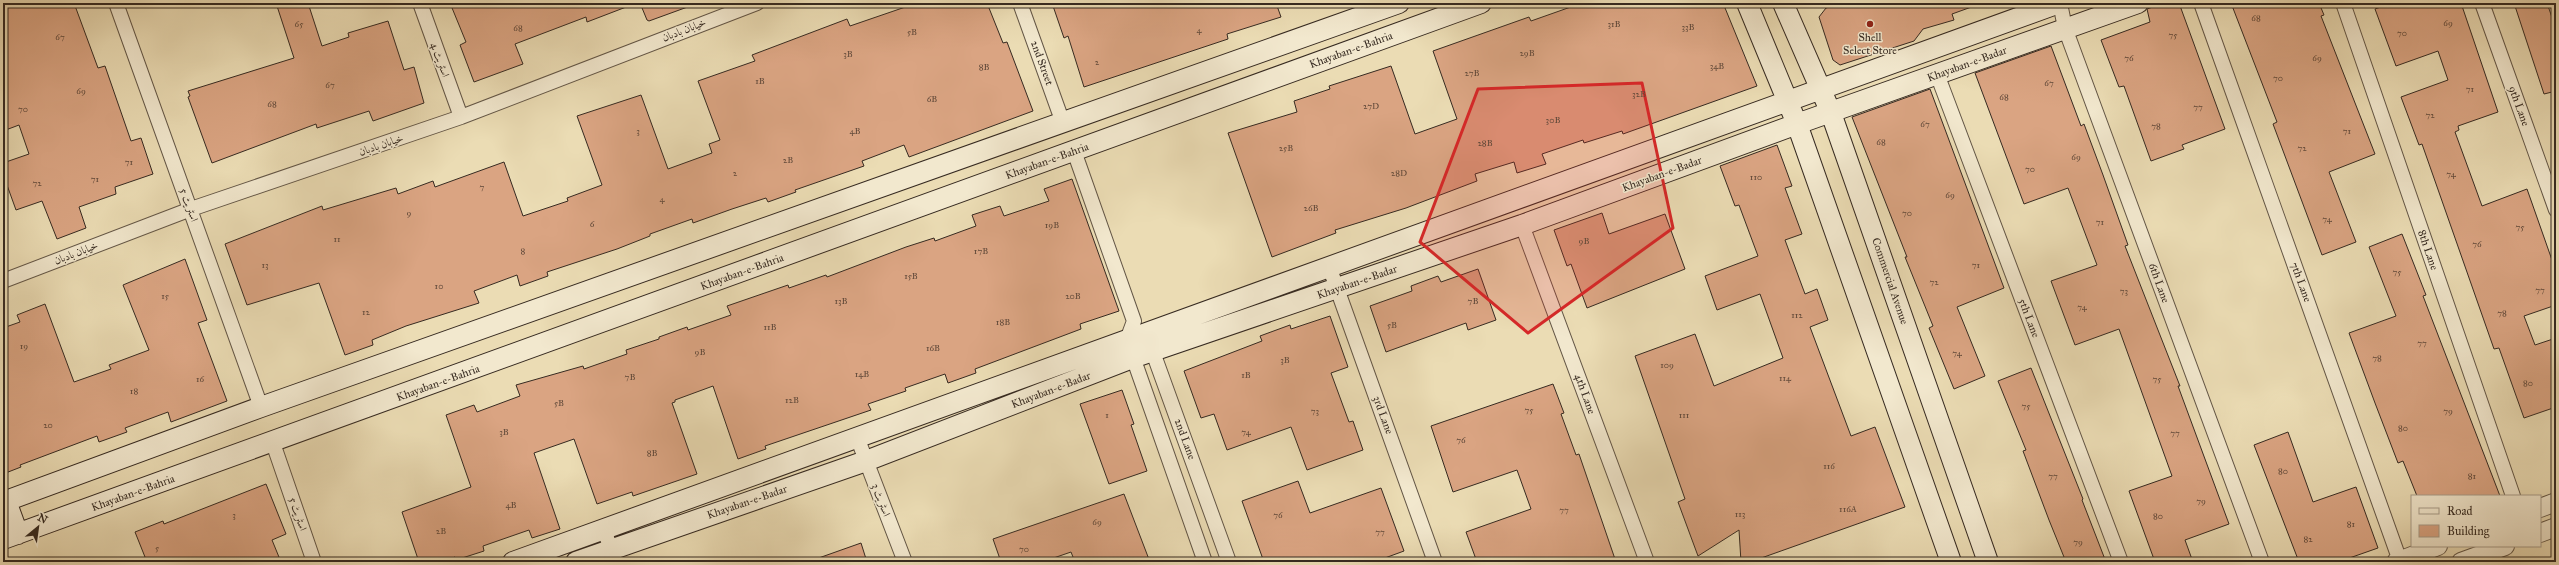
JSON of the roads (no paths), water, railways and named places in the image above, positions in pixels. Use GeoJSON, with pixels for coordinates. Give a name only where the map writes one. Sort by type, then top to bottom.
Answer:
{"type":"FeatureCollection","features":[{"type":"Feature","properties":{"kind":"main road"},"geometry":{"type":"LineString","coordinates":[[10,536],[4,502],[261,408],[1399,3]]}},
{"type":"Feature","properties":{"kind":"main road","name":"Khayaban-e-Bahria"},"geometry":{"type":"LineString","coordinates":[[10,536],[273,442],[1481,3]]}},
{"type":"Feature","properties":{"kind":"main road"},"geometry":{"type":"LineString","coordinates":[[1747,3],[1797,124],[1951,562]]}},
{"type":"Feature","properties":{"kind":"main road","name":"Commercial Avenue"},"geometry":{"type":"LineString","coordinates":[[1783,3],[1831,113],[1988,562]]}},
{"type":"Feature","properties":{"kind":"main road","name":"Khayaban-e-Badar"},"geometry":{"type":"LineString","coordinates":[[576,562],[613,556],[866,461],[1131,348],[1140,327],[1330,268],[2059,3]]}},
{"type":"Feature","properties":{"kind":"main road","name":"Khayaban-e-Badar"},"geometry":{"type":"LineString","coordinates":[[513,562],[857,437],[1131,348],[1153,352],[1522,225],[1797,124],[2138,3]]}},
{"type":"Feature","properties":{"kind":"main road"},"geometry":{"type":"LineString","coordinates":[[1376,11],[1386,37]]}},
{"type":"Feature","properties":{"kind":"street","name":"اسٹریٹ 5"},"geometry":{"type":"LineString","coordinates":[[116,3],[261,408]]}},
{"type":"Feature","properties":{"kind":"street","name":"اسٹریٹ 4"},"geometry":{"type":"LineString","coordinates":[[420,3],[461,117]]}},
{"type":"Feature","properties":{"kind":"street","name":"خیابان بادبان"},"geometry":{"type":"LineString","coordinates":[[3,281],[190,209],[461,117],[724,8],[757,3]]}},
{"type":"Feature","properties":{"kind":"street","name":"2nd Street"},"geometry":{"type":"LineString","coordinates":[[1020,3],[1063,123]]}},
{"type":"Feature","properties":{"kind":"street","name":"6th Lane"},"geometry":{"type":"LineString","coordinates":[[2059,3],[2065,28],[2262,562]]}},
{"type":"Feature","properties":{"kind":"street","name":"7th Lane"},"geometry":{"type":"LineString","coordinates":[[2201,3],[2398,561]]}},
{"type":"Feature","properties":{"kind":"street","name":"8th Lane"},"geometry":{"type":"LineString","coordinates":[[2343,3],[2513,495]]}},
{"type":"Feature","properties":{"kind":"street","name":"9th Lane"},"geometry":{"type":"LineString","coordinates":[[2482,3],[2556,210]]}},
{"type":"Feature","properties":{"kind":"street","name":"5th Lane"},"geometry":{"type":"LineString","coordinates":[[1937,74],[2121,562]]}},
{"type":"Feature","properties":{"kind":"street","name":"2nd Lane"},"geometry":{"type":"LineString","coordinates":[[1074,151],[1140,327],[1153,352],[1229,562]]}},
{"type":"Feature","properties":{"kind":"street","name":"4th Lane"},"geometry":{"type":"LineString","coordinates":[[1522,225],[1647,562]]}},
{"type":"Feature","properties":{"kind":"street","name":"3rd Lane"},"geometry":{"type":"LineString","coordinates":[[1330,268],[1435,562]]}},
{"type":"Feature","properties":{"kind":"street"},"geometry":{"type":"LineString","coordinates":[[1131,348],[1205,562]]}},
{"type":"Feature","properties":{"kind":"street","name":"اسٹریٹ 3"},"geometry":{"type":"LineString","coordinates":[[857,437],[905,562]]}},
{"type":"Feature","properties":{"kind":"street","name":"اسٹریٹ 5"},"geometry":{"type":"LineString","coordinates":[[273,442],[314,562]]}},
{"type":"Feature","properties":{"kind":"street"},"geometry":{"type":"LineString","coordinates":[[2541,508],[2556,502]]}},
{"type":"Feature","properties":{"kind":"street"},"geometry":{"type":"LineString","coordinates":[[2541,533],[2556,527]]}},
{"type":"Feature","properties":{"kind":"street"},"geometry":{"type":"LineString","coordinates":[[604,529],[613,556]]}},
{"type":"Feature","properties":{"kind":"street"},"geometry":{"type":"LineString","coordinates":[[2398,561],[2435,547]]}},
{"type":"Feature","properties":{"kind":"street"},"geometry":{"type":"LineString","coordinates":[[2461,562],[2502,547]]}},
{"type":"Feature","properties":{"kind":"place","name":"Shell Select Store"},"geometry":{"type":"Point","coordinates":[1870,24]}}]}
